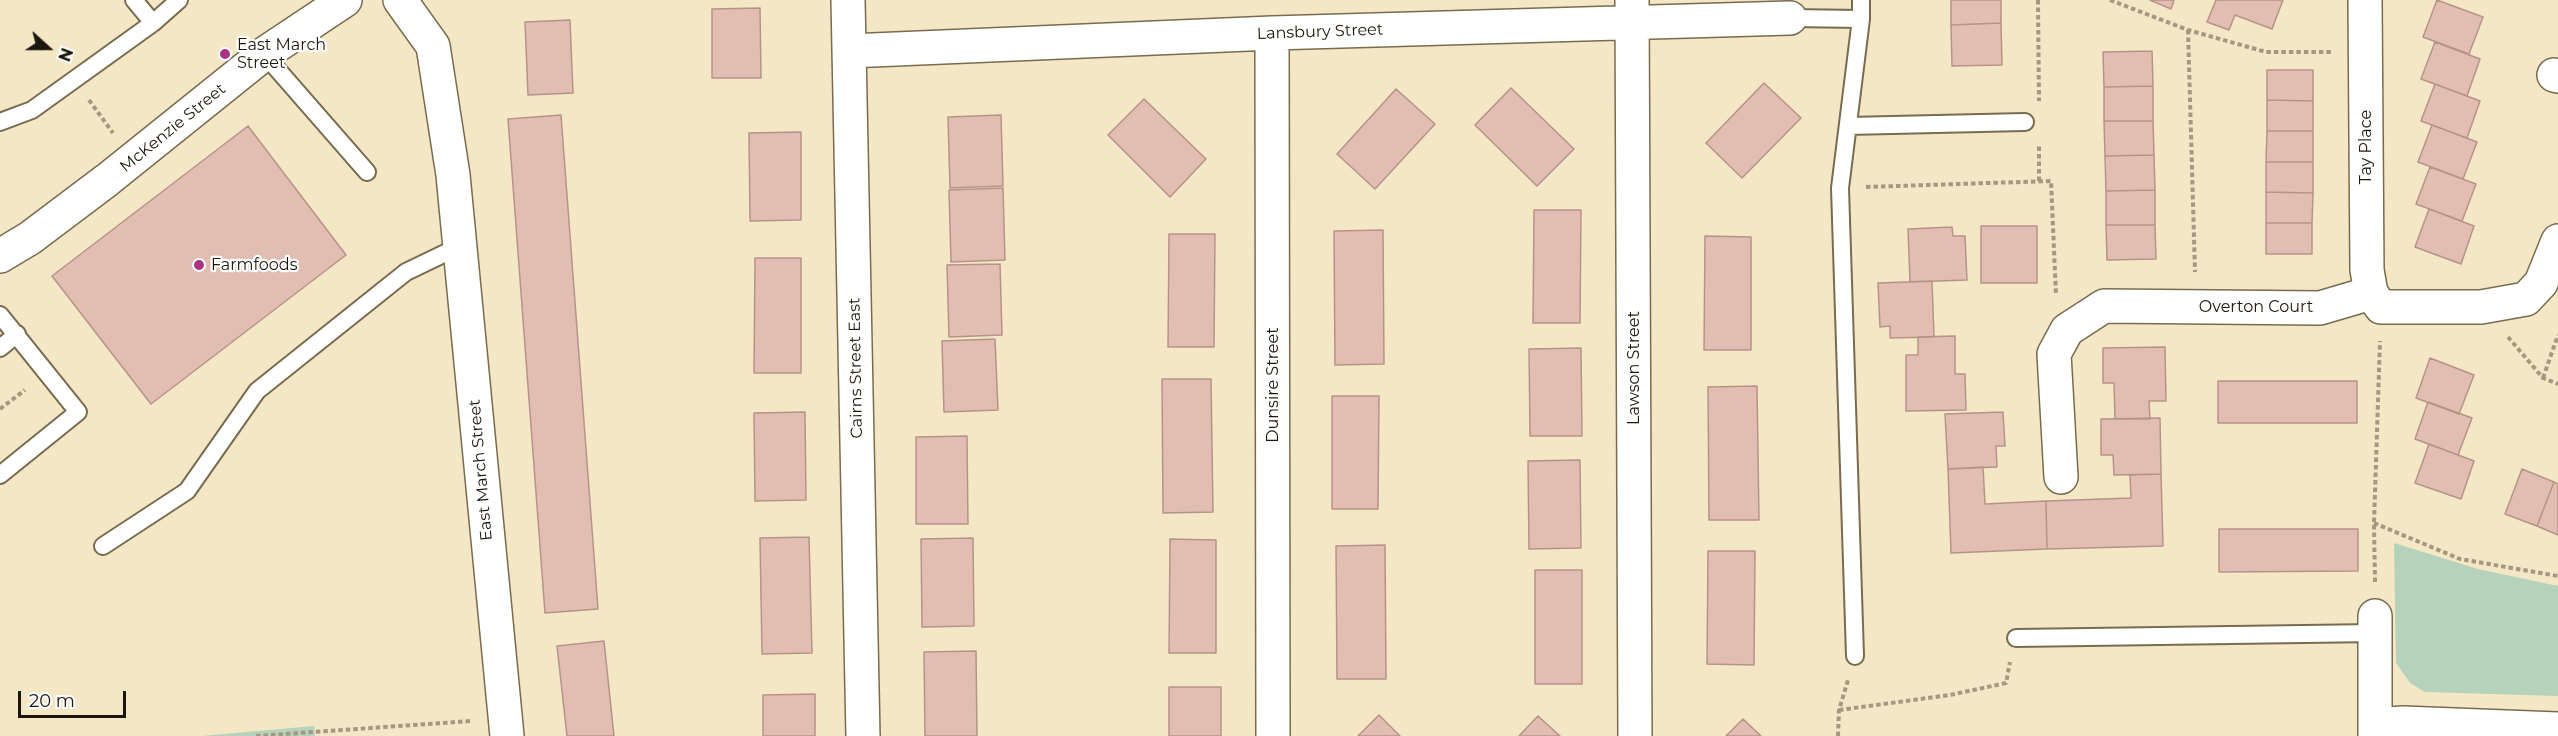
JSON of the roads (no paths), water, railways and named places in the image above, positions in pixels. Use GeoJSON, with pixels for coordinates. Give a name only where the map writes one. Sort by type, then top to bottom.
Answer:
{"type":"FeatureCollection","features":[{"type":"Feature","properties":{"kind":"street","name":"McKenzie Street"},"geometry":{"type":"LineString","coordinates":[[0,256],[30,238],[107,180],[264,54],[345,0]]}},
{"type":"Feature","properties":{"kind":"street","name":"East March Street"},"geometry":{"type":"LineString","coordinates":[[400,0],[433,46],[453,175],[506,727]]}},
{"type":"Feature","properties":{"kind":"street","name":"Cairns Street East"},"geometry":{"type":"LineString","coordinates":[[848,0],[863,736]]}},
{"type":"Feature","properties":{"kind":"street","name":"Tay Place"},"geometry":{"type":"LineString","coordinates":[[2366,0],[2367,270],[2376,300]]}},
{"type":"Feature","properties":{"kind":"street","name":"Lansbury Street"},"geometry":{"type":"LineString","coordinates":[[849,51],[1272,33],[1632,11],[1790,18]]}},
{"type":"Feature","properties":{"kind":"street","name":"Lawson Street"},"geometry":{"type":"LineString","coordinates":[[1632,11],[1635,736]]}},
{"type":"Feature","properties":{"kind":"street","name":"Dunsire Street"},"geometry":{"type":"LineString","coordinates":[[1272,33],[1273,736]]}},
{"type":"Feature","properties":{"kind":"street","name":"Overton Court"},"geometry":{"type":"LineString","coordinates":[[2061,477],[2054,354],[2067,330],[2104,306],[2320,308],[2376,300],[2481,307],[2526,299],[2541,283],[2558,241]]}},
{"type":"Feature","properties":{"kind":"street"},"geometry":{"type":"LineString","coordinates":[[2375,624],[2375,731],[2403,723],[2558,729]]}},
{"type":"Feature","properties":{"kind":"lane"},"geometry":{"type":"LineString","coordinates":[[134,0],[153,23]]}},
{"type":"Feature","properties":{"kind":"lane"},"geometry":{"type":"LineString","coordinates":[[0,122],[32,110],[153,23],[179,0]]}},
{"type":"Feature","properties":{"kind":"lane"},"geometry":{"type":"LineString","coordinates":[[1854,656],[1840,188],[1861,0]]}},
{"type":"Feature","properties":{"kind":"lane"},"geometry":{"type":"LineString","coordinates":[[1790,18],[1860,19]]}},
{"type":"Feature","properties":{"kind":"lane"},"geometry":{"type":"LineString","coordinates":[[264,54],[367,172]]}},
{"type":"Feature","properties":{"kind":"lane"},"geometry":{"type":"LineString","coordinates":[[1848,126],[2025,122]]}},
{"type":"Feature","properties":{"kind":"lane"},"geometry":{"type":"LineString","coordinates":[[103,546],[187,491],[257,392],[406,272],[460,246]]}},
{"type":"Feature","properties":{"kind":"lane"},"geometry":{"type":"LineString","coordinates":[[0,315],[78,412],[0,475]]}},
{"type":"Feature","properties":{"kind":"lane"},"geometry":{"type":"LineString","coordinates":[[0,348],[17,334]]}},
{"type":"Feature","properties":{"kind":"lane"},"geometry":{"type":"LineString","coordinates":[[2016,638],[2375,624]]}},
{"type":"Feature","properties":{"kind":"place","name":"East March Street"},"geometry":{"type":"Point","coordinates":[225,54]}},
{"type":"Feature","properties":{"kind":"place","name":"Farmfoods"},"geometry":{"type":"Point","coordinates":[199,265]}}]}
